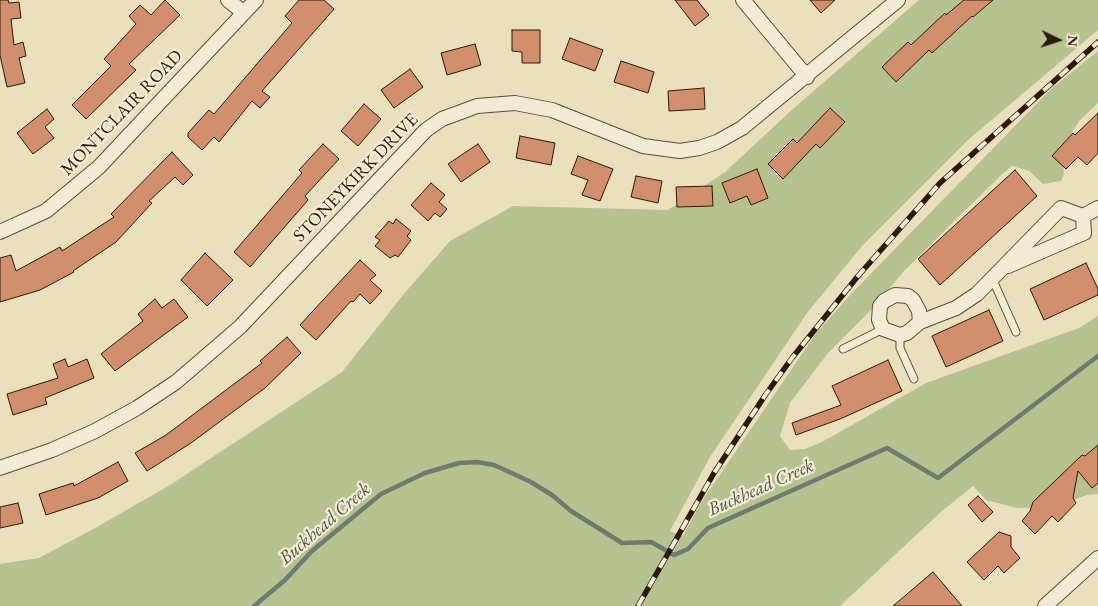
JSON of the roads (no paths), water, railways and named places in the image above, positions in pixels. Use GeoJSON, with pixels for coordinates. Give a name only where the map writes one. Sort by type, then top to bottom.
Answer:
{"type":"FeatureCollection","features":[{"type":"Feature","properties":{"kind":"street"},"geometry":{"type":"LineString","coordinates":[[228,0],[244,13]]}},
{"type":"Feature","properties":{"kind":"street","name":"MONTCLAIR ROAD"},"geometry":{"type":"LineString","coordinates":[[0,231],[46,211],[100,167],[256,0]]}},
{"type":"Feature","properties":{"kind":"street"},"geometry":{"type":"LineString","coordinates":[[743,0],[806,77]]}},
{"type":"Feature","properties":{"kind":"street","name":"STONEYKIRK DRIVE"},"geometry":{"type":"LineString","coordinates":[[0,468],[52,450],[95,431],[136,408],[183,376],[240,327],[426,130],[442,119],[477,106],[524,104],[552,110],[643,146],[680,150],[699,148],[726,138],[806,77],[898,0]]}},
{"type":"Feature","properties":{"kind":"street"},"geometry":{"type":"LineString","coordinates":[[920,322],[917,305],[908,296],[895,295],[884,301],[880,306],[879,320],[883,329],[900,335],[913,329],[920,322],[956,308],[978,294],[1061,208],[1083,216],[1098,208]]}},
{"type":"Feature","properties":{"kind":"street"},"geometry":{"type":"LineString","coordinates":[[997,274],[1084,233],[1083,216]]}},
{"type":"Feature","properties":{"kind":"street"},"geometry":{"type":"LineString","coordinates":[[1045,606],[1098,558]]}},
{"type":"Feature","properties":{"kind":"lane"},"geometry":{"type":"LineString","coordinates":[[997,274],[1016,332]]}},
{"type":"Feature","properties":{"kind":"lane"},"geometry":{"type":"LineString","coordinates":[[843,349],[883,329]]}},
{"type":"Feature","properties":{"kind":"lane"},"geometry":{"type":"LineString","coordinates":[[900,335],[900,348],[914,379]]}},
{"type":"Feature","properties":{"kind":"waterway","name":"Buckhead Creek"},"geometry":{"type":"LineString","coordinates":[[254,606],[285,580],[312,551],[381,494],[425,473],[459,463],[477,462],[494,465],[531,482],[552,495],[571,511],[622,543],[651,542],[674,555],[688,549],[708,528],[887,448],[938,478],[1098,356]]}},
{"type":"Feature","properties":{"kind":"railway"},"geometry":{"type":"LineString","coordinates":[[638,606],[714,473],[766,394],[792,358],[858,276],[940,183],[1098,42]]}}]}
